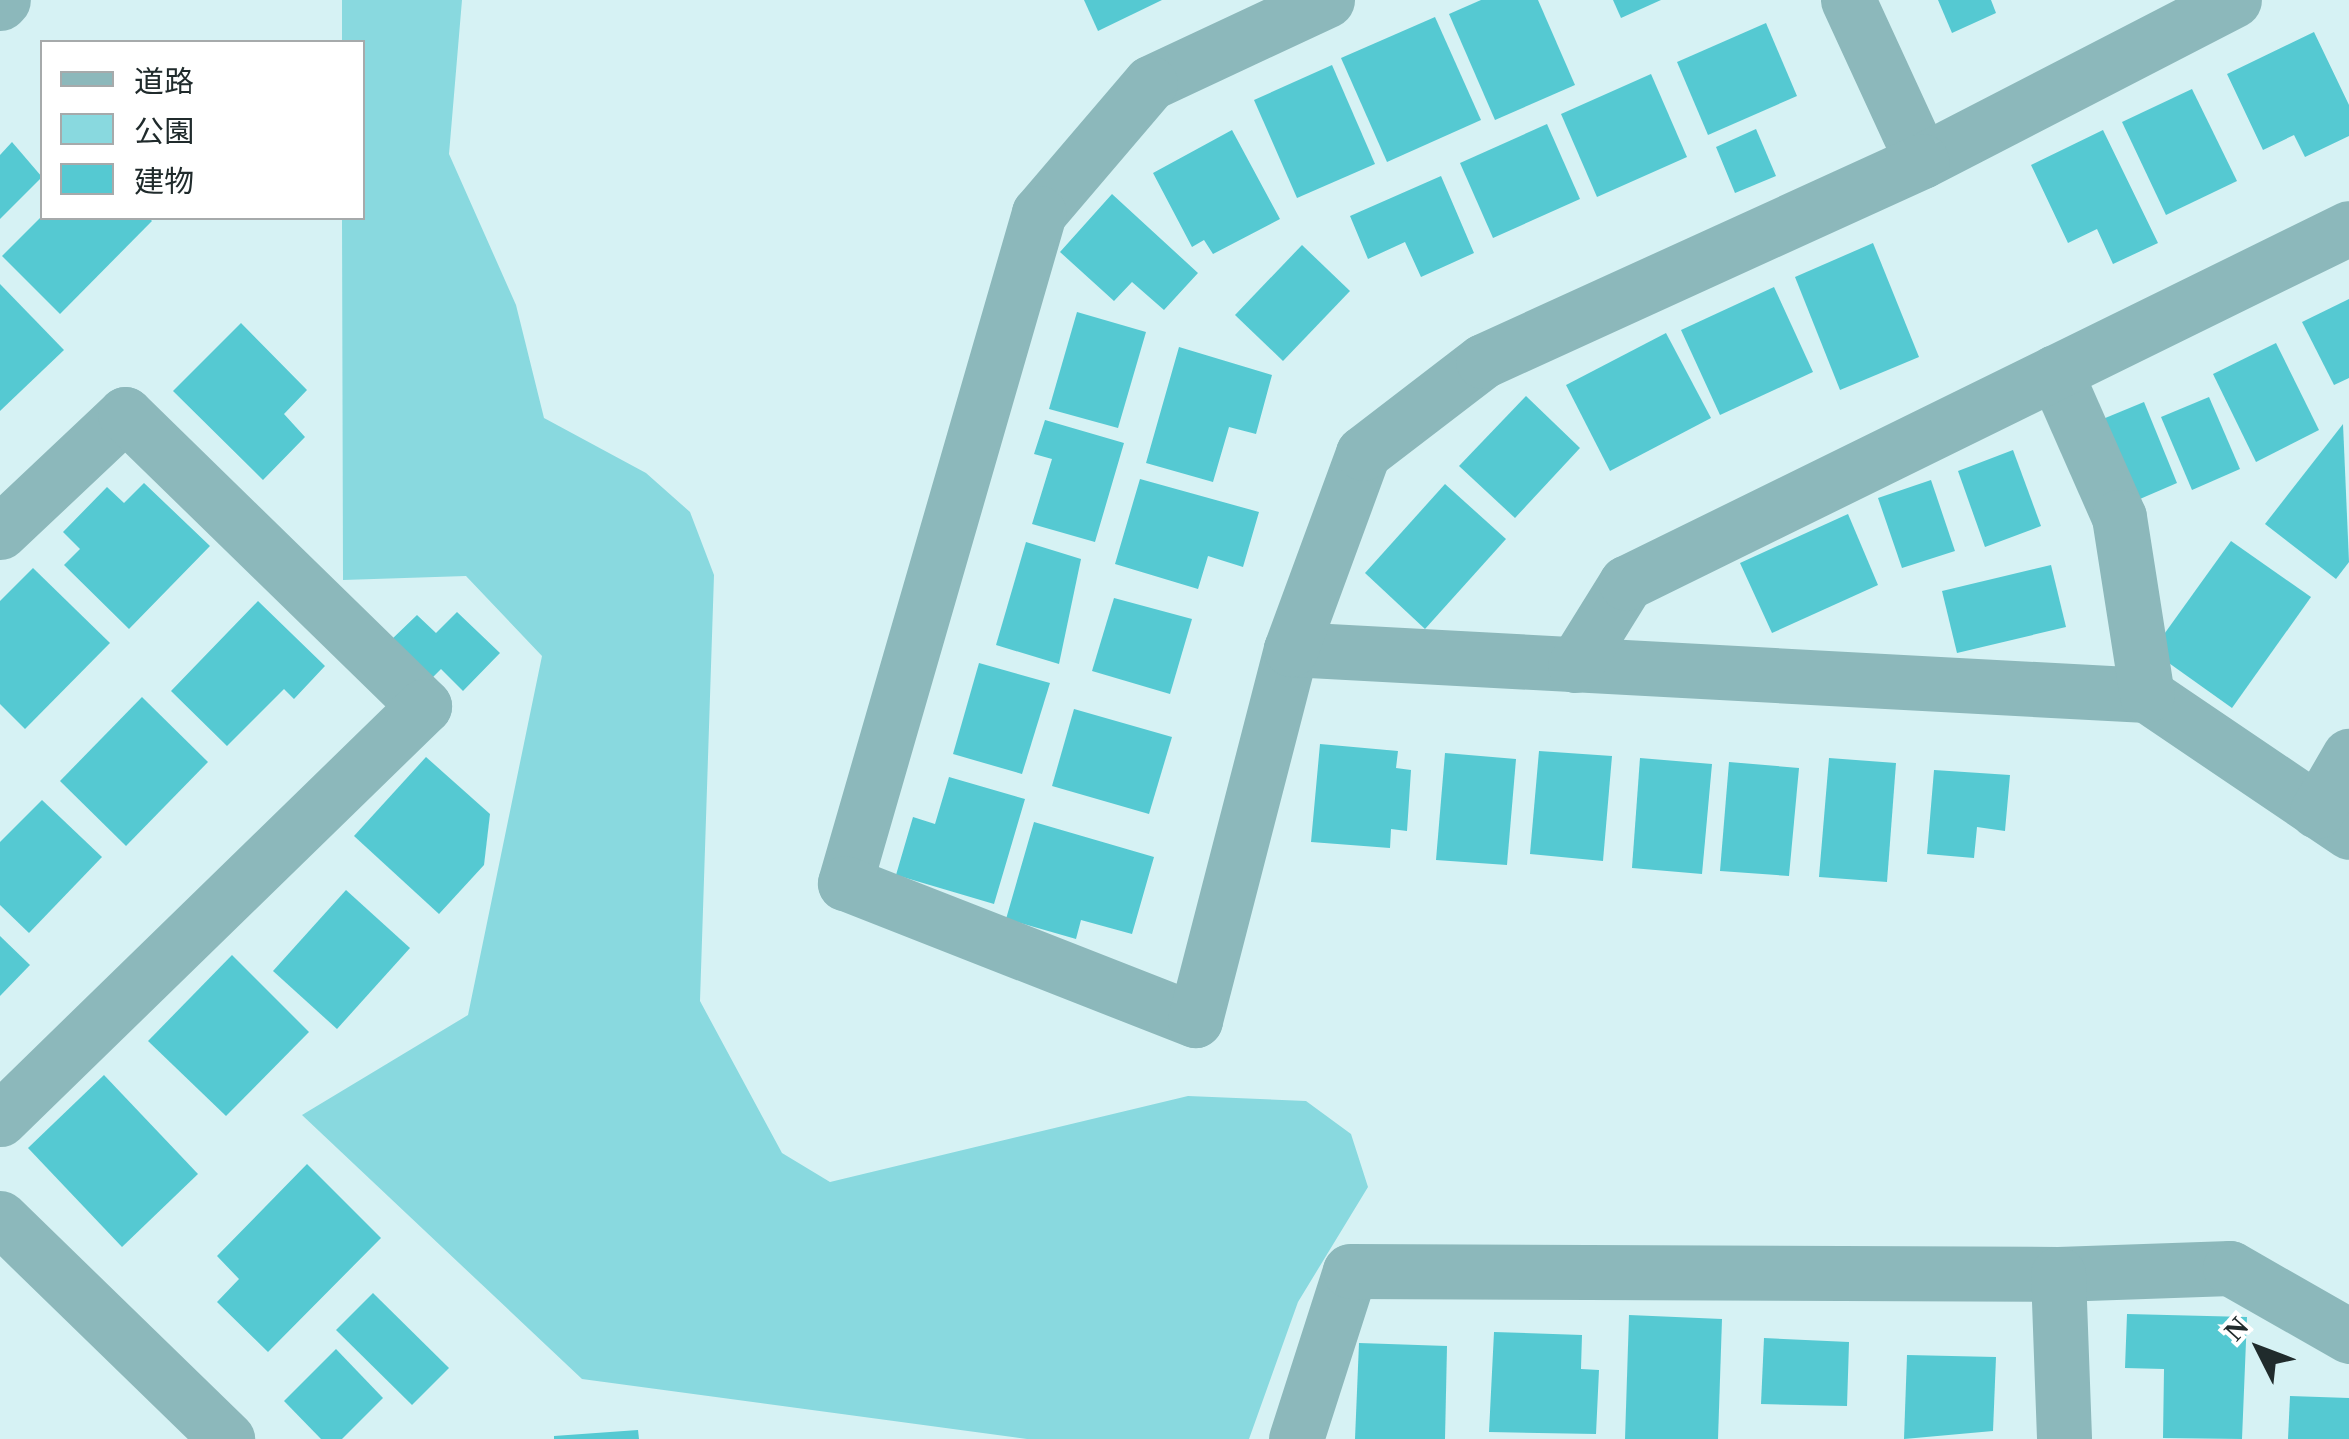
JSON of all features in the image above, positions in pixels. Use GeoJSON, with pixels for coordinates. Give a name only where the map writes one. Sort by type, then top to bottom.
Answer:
{"type":"FeatureCollection","features":[{"type":"Feature","properties":{"kind":"street"},"geometry":{"type":"LineString","coordinates":[[1327,0],[1150,83],[1040,213],[845,883],[1196,1020],[1291,649],[1363,454],[1483,361],[1922,161],[2234,0]]}},
{"type":"Feature","properties":{"kind":"street"},"geometry":{"type":"LineString","coordinates":[[1848,0],[1922,161]]}},
{"type":"Feature","properties":{"kind":"street"},"geometry":{"type":"LineString","coordinates":[[1574,665],[1626,584],[2349,228]]}},
{"type":"Feature","properties":{"kind":"street"},"geometry":{"type":"LineString","coordinates":[[2055,372],[2119,518],[2147,695]]}},
{"type":"Feature","properties":{"kind":"street"},"geometry":{"type":"LineString","coordinates":[[0,532],[125,414],[424,706],[0,1119]]}},
{"type":"Feature","properties":{"kind":"street"},"geometry":{"type":"LineString","coordinates":[[1291,649],[2147,695],[2333,822],[2349,756]]}},
{"type":"Feature","properties":{"kind":"street"},"geometry":{"type":"LineString","coordinates":[[0,1218],[227,1439]]}},
{"type":"Feature","properties":{"kind":"street"},"geometry":{"type":"LineString","coordinates":[[1296,1439],[1350,1270],[2058,1274],[2230,1268],[2349,1336]]}},
{"type":"Feature","properties":{"kind":"street"},"geometry":{"type":"LineString","coordinates":[[2058,1274],[2064,1439]]}},
{"type":"Feature","properties":{"kind":"green space"},"geometry":{"type":"Polygon","coordinates":[[[342,0],[462,0],[449,154],[516,305],[544,418],[646,473],[690,512],[714,575],[700,1001],[782,1153],[830,1182],[1188,1096],[1306,1101],[1351,1134],[1368,1187],[1298,1302],[1249,1439],[1027,1439],[582,1379],[302,1115],[468,1015],[542,656],[466,576],[343,580],[342,220],[365,220],[365,40],[342,40],[342,0]]]}},
{"type":"Feature","properties":{"kind":"building"},"geometry":{"type":"Polygon","coordinates":[[[1084,0],[1162,0],[1098,31],[1084,0]]]}},
{"type":"Feature","properties":{"kind":"building"},"geometry":{"type":"Polygon","coordinates":[[[1481,0],[1538,0],[1575,85],[1495,120],[1449,14],[1481,0]]]}},
{"type":"Feature","properties":{"kind":"building"},"geometry":{"type":"Polygon","coordinates":[[[1613,0],[1661,0],[1621,18],[1613,0]]]}},
{"type":"Feature","properties":{"kind":"building"},"geometry":{"type":"Polygon","coordinates":[[[1938,0],[1991,0],[1996,13],[1952,33],[1938,0]]]}},
{"type":"Feature","properties":{"kind":"building"},"geometry":{"type":"Polygon","coordinates":[[[1435,17],[1481,120],[1387,162],[1341,58],[1435,17]]]}},
{"type":"Feature","properties":{"kind":"building"},"geometry":{"type":"Polygon","coordinates":[[[1766,23],[1797,96],[1708,135],[1677,62],[1766,23]]]}},
{"type":"Feature","properties":{"kind":"building"},"geometry":{"type":"Polygon","coordinates":[[[2314,32],[2349,105],[2349,136],[2305,157],[2294,135],[2263,150],[2227,74],[2314,32]]]}},
{"type":"Feature","properties":{"kind":"building"},"geometry":{"type":"Polygon","coordinates":[[[1332,65],[1375,164],[1297,198],[1254,100],[1332,65]]]}},
{"type":"Feature","properties":{"kind":"building"},"geometry":{"type":"Polygon","coordinates":[[[1651,74],[1687,157],[1597,197],[1561,114],[1651,74]]]}},
{"type":"Feature","properties":{"kind":"building"},"geometry":{"type":"Polygon","coordinates":[[[2192,89],[2237,181],[2166,215],[2122,122],[2192,89]]]}},
{"type":"Feature","properties":{"kind":"building"},"geometry":{"type":"Polygon","coordinates":[[[1547,124],[1580,199],[1493,238],[1460,163],[1547,124]]]}},
{"type":"Feature","properties":{"kind":"building"},"geometry":{"type":"Polygon","coordinates":[[[1756,129],[1776,176],[1735,193],[1716,147],[1756,129]]]}},
{"type":"Feature","properties":{"kind":"building"},"geometry":{"type":"Polygon","coordinates":[[[1232,130],[1280,219],[1213,254],[1204,240],[1192,247],[1153,173],[1232,130]]]}},
{"type":"Feature","properties":{"kind":"building"},"geometry":{"type":"Polygon","coordinates":[[[2103,130],[2158,243],[2113,264],[2097,229],[2068,243],[2031,165],[2103,130]]]}},
{"type":"Feature","properties":{"kind":"building"},"geometry":{"type":"Polygon","coordinates":[[[12,142],[40,179],[0,219],[0,155],[12,142]]]}},
{"type":"Feature","properties":{"kind":"building"},"geometry":{"type":"Polygon","coordinates":[[[1441,176],[1474,253],[1421,277],[1405,242],[1368,259],[1350,216],[1441,176]]]}},
{"type":"Feature","properties":{"kind":"building"},"geometry":{"type":"Polygon","coordinates":[[[1112,194],[1198,273],[1164,310],[1132,282],[1114,301],[1060,252],[1112,194]]]}},
{"type":"Feature","properties":{"kind":"building"},"geometry":{"type":"Polygon","coordinates":[[[40,218],[152,221],[60,314],[2,256],[40,218]]]}},
{"type":"Feature","properties":{"kind":"building"},"geometry":{"type":"Polygon","coordinates":[[[1873,243],[1919,357],[1840,390],[1795,277],[1873,243]]]}},
{"type":"Feature","properties":{"kind":"building"},"geometry":{"type":"Polygon","coordinates":[[[1302,245],[1350,291],[1283,361],[1235,315],[1302,245]]]}},
{"type":"Feature","properties":{"kind":"building"},"geometry":{"type":"Polygon","coordinates":[[[0,284],[64,350],[0,411],[0,284]]]}},
{"type":"Feature","properties":{"kind":"building"},"geometry":{"type":"Polygon","coordinates":[[[1774,287],[1813,372],[1720,415],[1681,330],[1774,287]]]}},
{"type":"Feature","properties":{"kind":"building"},"geometry":{"type":"Polygon","coordinates":[[[2349,299],[2349,378],[2334,385],[2302,322],[2349,299]]]}},
{"type":"Feature","properties":{"kind":"building"},"geometry":{"type":"Polygon","coordinates":[[[1077,312],[1146,332],[1118,428],[1049,409],[1077,312]]]}},
{"type":"Feature","properties":{"kind":"building"},"geometry":{"type":"Polygon","coordinates":[[[241,323],[307,390],[284,414],[305,437],[263,480],[173,391],[241,323]]]}},
{"type":"Feature","properties":{"kind":"building"},"geometry":{"type":"Polygon","coordinates":[[[1666,333],[1711,418],[1610,471],[1566,385],[1666,333]]]}},
{"type":"Feature","properties":{"kind":"building"},"geometry":{"type":"Polygon","coordinates":[[[2276,343],[2319,430],[2256,462],[2213,374],[2276,343]]]}},
{"type":"Feature","properties":{"kind":"building"},"geometry":{"type":"Polygon","coordinates":[[[1179,347],[1272,375],[1256,434],[1229,427],[1213,482],[1146,463],[1179,347]]]}},
{"type":"Feature","properties":{"kind":"building"},"geometry":{"type":"Polygon","coordinates":[[[1526,396],[1580,448],[1515,518],[1459,466],[1526,396]]]}},
{"type":"Feature","properties":{"kind":"building"},"geometry":{"type":"Polygon","coordinates":[[[2209,397],[2240,469],[2192,490],[2161,417],[2209,397]]]}},
{"type":"Feature","properties":{"kind":"building"},"geometry":{"type":"Polygon","coordinates":[[[2144,402],[2177,483],[2133,502],[2098,421],[2144,402]]]}},
{"type":"Feature","properties":{"kind":"building"},"geometry":{"type":"Polygon","coordinates":[[[1045,420],[1124,443],[1095,542],[1032,524],[1052,459],[1034,454],[1045,420]]]}},
{"type":"Feature","properties":{"kind":"building"},"geometry":{"type":"Polygon","coordinates":[[[2343,424],[2349,562],[2336,579],[2265,524],[2343,424]]]}},
{"type":"Feature","properties":{"kind":"building"},"geometry":{"type":"Polygon","coordinates":[[[2013,450],[2041,526],[1985,547],[1958,471],[2013,450]]]}},
{"type":"Feature","properties":{"kind":"building"},"geometry":{"type":"Polygon","coordinates":[[[1140,479],[1259,512],[1243,567],[1208,556],[1198,589],[1115,564],[1140,479]]]}},
{"type":"Feature","properties":{"kind":"building"},"geometry":{"type":"Polygon","coordinates":[[[1931,480],[1955,551],[1902,568],[1878,498],[1931,480]]]}},
{"type":"Feature","properties":{"kind":"building"},"geometry":{"type":"Polygon","coordinates":[[[144,483],[210,546],[129,629],[64,565],[80,549],[63,532],[107,487],[124,503],[144,483]]]}},
{"type":"Feature","properties":{"kind":"building"},"geometry":{"type":"Polygon","coordinates":[[[1445,484],[1506,539],[1425,629],[1365,573],[1445,484]]]}},
{"type":"Feature","properties":{"kind":"building"},"geometry":{"type":"Polygon","coordinates":[[[1848,514],[1878,585],[1772,633],[1740,563],[1848,514]]]}},
{"type":"Feature","properties":{"kind":"building"},"geometry":{"type":"Polygon","coordinates":[[[2231,541],[2311,597],[2232,708],[2152,651],[2231,541]]]}},
{"type":"Feature","properties":{"kind":"building"},"geometry":{"type":"Polygon","coordinates":[[[1026,542],[1081,559],[1059,664],[996,645],[1026,542]]]}},
{"type":"Feature","properties":{"kind":"building"},"geometry":{"type":"Polygon","coordinates":[[[2051,565],[2066,627],[1957,653],[1942,591],[2051,565]]]}},
{"type":"Feature","properties":{"kind":"building"},"geometry":{"type":"Polygon","coordinates":[[[33,568],[110,643],[25,729],[0,704],[0,601],[33,568]]]}},
{"type":"Feature","properties":{"kind":"building"},"geometry":{"type":"Polygon","coordinates":[[[1114,598],[1192,619],[1170,694],[1092,671],[1114,598]]]}},
{"type":"Feature","properties":{"kind":"building"},"geometry":{"type":"Polygon","coordinates":[[[258,601],[325,666],[294,699],[284,689],[227,746],[171,691],[258,601]]]}},
{"type":"Feature","properties":{"kind":"building"},"geometry":{"type":"Polygon","coordinates":[[[457,612],[500,653],[463,691],[441,669],[429,681],[390,641],[417,615],[436,633],[457,612]]]}},
{"type":"Feature","properties":{"kind":"building"},"geometry":{"type":"Polygon","coordinates":[[[979,663],[1050,683],[1022,774],[953,754],[979,663]]]}},
{"type":"Feature","properties":{"kind":"building"},"geometry":{"type":"Polygon","coordinates":[[[142,697],[208,762],[126,846],[60,781],[142,697]]]}},
{"type":"Feature","properties":{"kind":"building"},"geometry":{"type":"Polygon","coordinates":[[[1074,709],[1172,737],[1149,814],[1052,786],[1074,709]]]}},
{"type":"Feature","properties":{"kind":"building"},"geometry":{"type":"Polygon","coordinates":[[[1320,744],[1398,751],[1396,768],[1411,770],[1407,831],[1391,829],[1390,848],[1311,842],[1320,744]]]}},
{"type":"Feature","properties":{"kind":"building"},"geometry":{"type":"Polygon","coordinates":[[[1539,751],[1612,756],[1603,861],[1530,854],[1539,751]]]}},
{"type":"Feature","properties":{"kind":"building"},"geometry":{"type":"Polygon","coordinates":[[[1445,753],[1516,759],[1507,865],[1436,860],[1445,753]]]}},
{"type":"Feature","properties":{"kind":"building"},"geometry":{"type":"Polygon","coordinates":[[[426,757],[490,814],[484,865],[439,914],[354,836],[426,757]]]}},
{"type":"Feature","properties":{"kind":"building"},"geometry":{"type":"Polygon","coordinates":[[[1640,758],[1712,764],[1702,874],[1632,868],[1640,758]]]}},
{"type":"Feature","properties":{"kind":"building"},"geometry":{"type":"Polygon","coordinates":[[[1829,758],[1896,763],[1887,882],[1819,877],[1829,758]]]}},
{"type":"Feature","properties":{"kind":"building"},"geometry":{"type":"Polygon","coordinates":[[[1729,762],[1799,768],[1789,876],[1720,871],[1729,762]]]}},
{"type":"Feature","properties":{"kind":"building"},"geometry":{"type":"Polygon","coordinates":[[[1934,770],[2010,775],[2005,831],[1977,827],[1974,858],[1927,854],[1934,770]]]}},
{"type":"Feature","properties":{"kind":"building"},"geometry":{"type":"Polygon","coordinates":[[[949,777],[1025,799],[994,904],[896,875],[913,817],[935,824],[949,777]]]}},
{"type":"Feature","properties":{"kind":"building"},"geometry":{"type":"Polygon","coordinates":[[[42,800],[102,857],[29,933],[0,905],[0,842],[42,800]]]}},
{"type":"Feature","properties":{"kind":"building"},"geometry":{"type":"Polygon","coordinates":[[[1034,822],[1154,857],[1132,934],[1081,920],[1076,939],[1006,919],[1034,822]]]}},
{"type":"Feature","properties":{"kind":"building"},"geometry":{"type":"Polygon","coordinates":[[[346,890],[410,948],[337,1029],[273,971],[346,890]]]}},
{"type":"Feature","properties":{"kind":"building"},"geometry":{"type":"Polygon","coordinates":[[[0,936],[30,965],[0,996],[0,936]]]}},
{"type":"Feature","properties":{"kind":"building"},"geometry":{"type":"Polygon","coordinates":[[[232,955],[309,1032],[226,1116],[148,1041],[232,955]]]}},
{"type":"Feature","properties":{"kind":"building"},"geometry":{"type":"Polygon","coordinates":[[[104,1075],[198,1174],[122,1247],[28,1148],[104,1075]]]}},
{"type":"Feature","properties":{"kind":"building"},"geometry":{"type":"Polygon","coordinates":[[[307,1164],[381,1238],[268,1352],[217,1302],[239,1279],[217,1256],[307,1164]]]}},
{"type":"Feature","properties":{"kind":"building"},"geometry":{"type":"Polygon","coordinates":[[[373,1293],[449,1368],[412,1405],[336,1330],[373,1293]]]}},
{"type":"Feature","properties":{"kind":"building"},"geometry":{"type":"Polygon","coordinates":[[[2127,1314],[2247,1317],[2242,1439],[2163,1438],[2164,1369],[2125,1368],[2127,1314]]]}},
{"type":"Feature","properties":{"kind":"building"},"geometry":{"type":"Polygon","coordinates":[[[1629,1315],[1722,1319],[1718,1439],[1625,1439],[1629,1315]]]}},
{"type":"Feature","properties":{"kind":"building"},"geometry":{"type":"Polygon","coordinates":[[[1494,1332],[1582,1335],[1581,1369],[1599,1370],[1596,1434],[1489,1432],[1494,1332]]]}},
{"type":"Feature","properties":{"kind":"building"},"geometry":{"type":"Polygon","coordinates":[[[1764,1338],[1849,1342],[1847,1406],[1761,1404],[1764,1338]]]}},
{"type":"Feature","properties":{"kind":"building"},"geometry":{"type":"Polygon","coordinates":[[[1359,1343],[1447,1346],[1445,1439],[1355,1439],[1359,1343]]]}},
{"type":"Feature","properties":{"kind":"building"},"geometry":{"type":"Polygon","coordinates":[[[336,1349],[383,1398],[342,1439],[321,1439],[284,1401],[336,1349]]]}},
{"type":"Feature","properties":{"kind":"building"},"geometry":{"type":"Polygon","coordinates":[[[1907,1355],[1996,1357],[1993,1431],[1904,1439],[1907,1355]]]}},
{"type":"Feature","properties":{"kind":"building"},"geometry":{"type":"Polygon","coordinates":[[[2290,1396],[2349,1398],[2349,1439],[2288,1439],[2290,1396]]]}},
{"type":"Feature","properties":{"kind":"building"},"geometry":{"type":"Polygon","coordinates":[[[638,1430],[639,1439],[554,1439],[554,1436],[638,1430]]]}}]}
